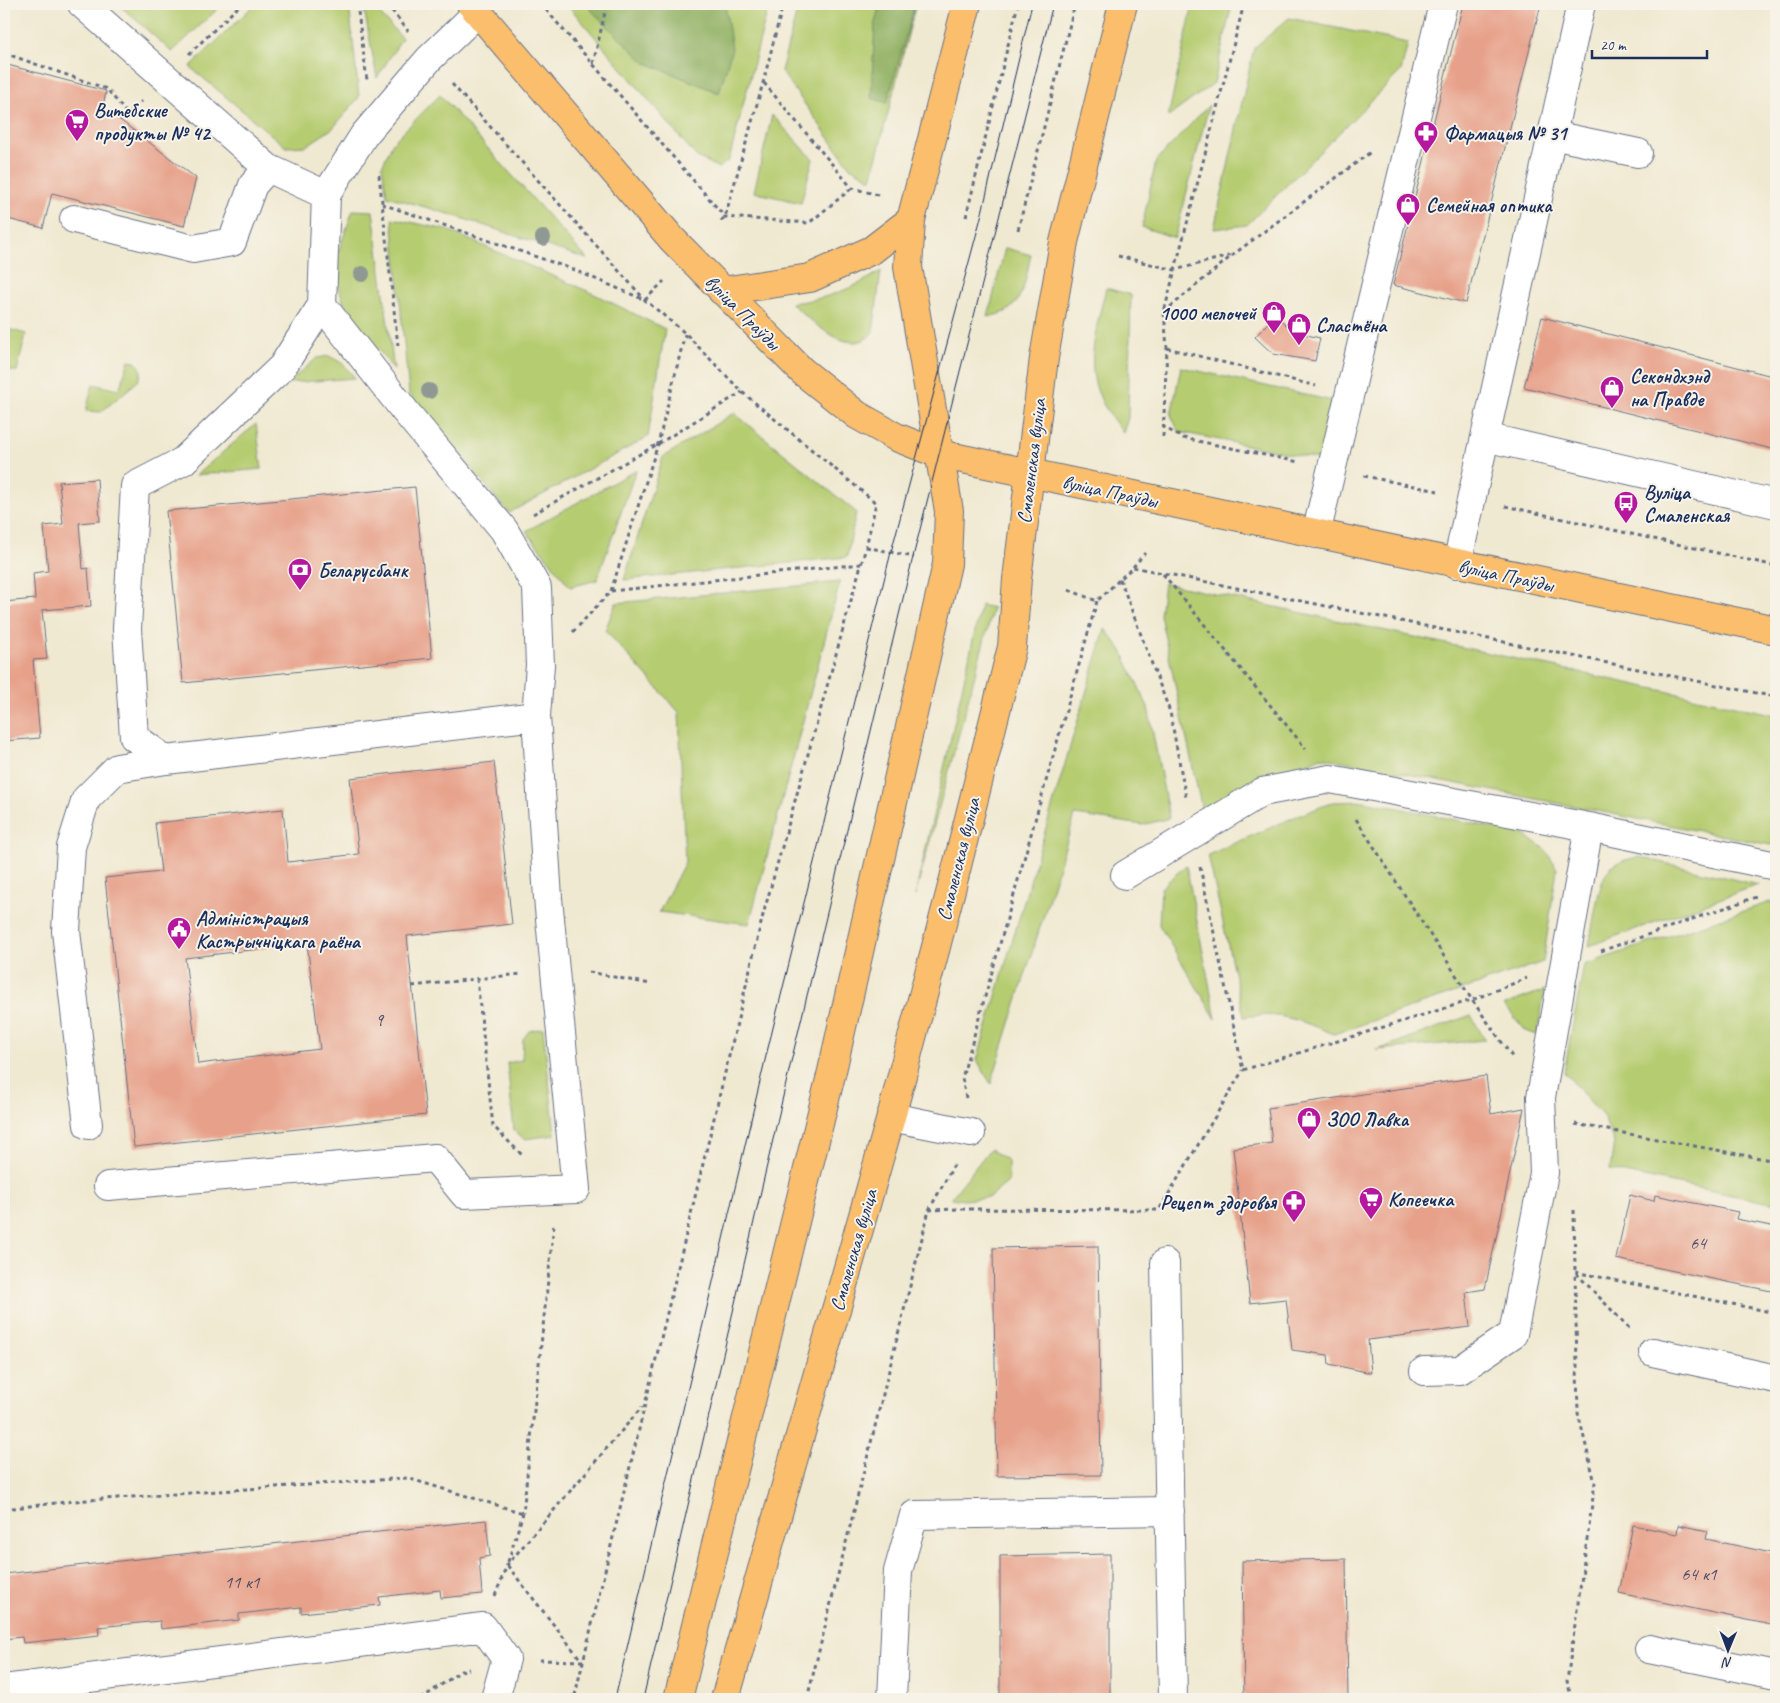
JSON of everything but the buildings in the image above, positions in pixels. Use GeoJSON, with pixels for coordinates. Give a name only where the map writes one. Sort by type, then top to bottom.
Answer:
{"type":"FeatureCollection","features":[{"type":"Feature","properties":{"kind":"main road"},"geometry":{"type":"LineString","coordinates":[[678,1699],[832,1072],[947,564],[949,511],[908,266],[911,220],[967,4]]}},
{"type":"Feature","properties":{"kind":"main road","name":"Смаленская вуліца"},"geometry":{"type":"LineString","coordinates":[[725,1699],[891,1117],[1012,647],[1017,579],[1044,358],[1064,242],[1123,4]]}},
{"type":"Feature","properties":{"kind":"main road","name":"вуліца Праўды"},"geometry":{"type":"LineString","coordinates":[[474,8],[672,240],[722,291],[802,371],[857,415],[896,437],[939,454],[1776,630]]}},
{"type":"Feature","properties":{"kind":"main road"},"geometry":{"type":"LineString","coordinates":[[722,291],[810,278],[872,250],[911,220]]}},
{"type":"Feature","properties":{"kind":"lane"},"geometry":{"type":"LineString","coordinates":[[82,4],[268,168],[326,194]]}},
{"type":"Feature","properties":{"kind":"lane"},"geometry":{"type":"LineString","coordinates":[[1316,534],[1443,4]]}},
{"type":"Feature","properties":{"kind":"lane"},"geometry":{"type":"LineString","coordinates":[[1457,564],[1581,4]]}},
{"type":"Feature","properties":{"kind":"lane"},"geometry":{"type":"LineString","coordinates":[[166,760],[134,737],[127,629],[135,486],[183,461],[282,367],[322,305],[326,194],[364,135],[474,8]]}},
{"type":"Feature","properties":{"kind":"lane"},"geometry":{"type":"LineString","coordinates":[[1552,135],[1638,153]]}},
{"type":"Feature","properties":{"kind":"lane"},"geometry":{"type":"LineString","coordinates":[[74,220],[193,249],[232,242],[253,185],[268,168]]}},
{"type":"Feature","properties":{"kind":"lane"},"geometry":{"type":"LineString","coordinates":[[108,1186],[435,1158],[464,1194],[576,1189],[548,898],[536,716],[540,665],[537,588],[504,530],[405,411],[322,305]]}},
{"type":"Feature","properties":{"kind":"lane"},"geometry":{"type":"LineString","coordinates":[[1485,437],[1776,504]]}},
{"type":"Feature","properties":{"kind":"lane"},"geometry":{"type":"LineString","coordinates":[[88,1125],[66,931],[71,847],[86,799],[117,768],[166,760],[536,716]]}},
{"type":"Feature","properties":{"kind":"lane"},"geometry":{"type":"LineString","coordinates":[[1125,874],[1262,792],[1330,779],[1589,827],[1776,866]]}},
{"type":"Feature","properties":{"kind":"lane"},"geometry":{"type":"LineString","coordinates":[[1424,1370],[1460,1370],[1513,1334],[1544,1172],[1540,1097],[1566,963],[1589,827]]}},
{"type":"Feature","properties":{"kind":"lane"},"geometry":{"type":"LineString","coordinates":[[891,1117],[971,1132]]}},
{"type":"Feature","properties":{"kind":"lane"},"geometry":{"type":"LineString","coordinates":[[1165,1263],[1173,1699]]}},
{"type":"Feature","properties":{"kind":"lane"},"geometry":{"type":"LineString","coordinates":[[1654,1352],[1776,1378]]}},
{"type":"Feature","properties":{"kind":"lane"},"geometry":{"type":"LineString","coordinates":[[892,1699],[898,1571],[914,1515],[1170,1511]]}},
{"type":"Feature","properties":{"kind":"lane"},"geometry":{"type":"LineString","coordinates":[[4,1689],[483,1627],[506,1659],[495,1699]]}},
{"type":"Feature","properties":{"kind":"lane"},"geometry":{"type":"LineString","coordinates":[[1649,1649],[1776,1675]]}},
{"type":"Feature","properties":{"kind":"path"},"geometry":{"type":"LineString","coordinates":[[357,4],[373,125],[398,352]]}},
{"type":"Feature","properties":{"kind":"path"},"geometry":{"type":"LineString","coordinates":[[388,4],[429,59],[645,300],[685,333],[742,392],[876,503],[866,547],[762,915],[574,1699]]}},
{"type":"Feature","properties":{"kind":"path"},"geometry":{"type":"LineString","coordinates":[[541,4],[725,217],[808,223],[852,188]]}},
{"type":"Feature","properties":{"kind":"path"},"geometry":{"type":"LineString","coordinates":[[593,64],[607,4]]}},
{"type":"Feature","properties":{"kind":"path"},"geometry":{"type":"LineString","coordinates":[[721,221],[725,217],[783,4]]}},
{"type":"Feature","properties":{"kind":"path"},"geometry":{"type":"LineString","coordinates":[[966,217],[1018,4]]}},
{"type":"Feature","properties":{"kind":"path"},"geometry":{"type":"LineString","coordinates":[[1018,230],[1075,4]]}},
{"type":"Feature","properties":{"kind":"path"},"geometry":{"type":"LineString","coordinates":[[1163,437],[1167,348],[1164,312],[1244,4]]}},
{"type":"Feature","properties":{"kind":"path"},"geometry":{"type":"LineString","coordinates":[[4,53],[107,89],[128,115]]}},
{"type":"Feature","properties":{"kind":"path"},"geometry":{"type":"LineString","coordinates":[[763,83],[852,188],[882,196]]}},
{"type":"Feature","properties":{"kind":"path"},"geometry":{"type":"LineString","coordinates":[[1164,312],[1234,254],[1415,119]]}},
{"type":"Feature","properties":{"kind":"path"},"geometry":{"type":"LineString","coordinates":[[382,204],[572,269],[645,300]]}},
{"type":"Feature","properties":{"kind":"path"},"geometry":{"type":"LineString","coordinates":[[1118,256],[1175,270],[1234,254]]}},
{"type":"Feature","properties":{"kind":"path"},"geometry":{"type":"LineString","coordinates":[[645,300],[665,280]]}},
{"type":"Feature","properties":{"kind":"path"},"geometry":{"type":"LineString","coordinates":[[540,665],[611,591],[658,444],[685,333]]}},
{"type":"Feature","properties":{"kind":"path"},"geometry":{"type":"LineString","coordinates":[[1167,348],[1350,394]]}},
{"type":"Feature","properties":{"kind":"path"},"geometry":{"type":"LineString","coordinates":[[504,530],[658,444],[742,392]]}},
{"type":"Feature","properties":{"kind":"path"},"geometry":{"type":"LineString","coordinates":[[866,547],[922,559]]}},
{"type":"Feature","properties":{"kind":"path"},"geometry":{"type":"LineString","coordinates":[[807,1699],[929,1210],[971,1132],[962,1078],[1097,601],[1145,553]]}},
{"type":"Feature","properties":{"kind":"path"},"geometry":{"type":"LineString","coordinates":[[611,591],[860,564]]}},
{"type":"Feature","properties":{"kind":"path"},"geometry":{"type":"LineString","coordinates":[[1132,567],[1776,697]]}},
{"type":"Feature","properties":{"kind":"path"},"geometry":{"type":"LineString","coordinates":[[1120,579],[1170,712],[1193,833],[1243,1070]]}},
{"type":"Feature","properties":{"kind":"path"},"geometry":{"type":"LineString","coordinates":[[1069,590],[1097,601]]}},
{"type":"Feature","properties":{"kind":"path"},"geometry":{"type":"LineString","coordinates":[[929,1210],[1159,1210],[1243,1070],[1472,1000],[1566,963],[1758,897]]}},
{"type":"Feature","properties":{"kind":"path"},"geometry":{"type":"LineString","coordinates":[[594,972],[650,984]]}},
{"type":"Feature","properties":{"kind":"path"},"geometry":{"type":"LineString","coordinates":[[412,986],[516,974]]}},
{"type":"Feature","properties":{"kind":"path"},"geometry":{"type":"LineString","coordinates":[[477,979],[493,1126],[558,1190],[523,1513],[507,1565],[483,1627]]}},
{"type":"Feature","properties":{"kind":"path"},"geometry":{"type":"LineString","coordinates":[[1567,1123],[1776,1161]]}},
{"type":"Feature","properties":{"kind":"path"},"geometry":{"type":"LineString","coordinates":[[1572,1699],[1567,1681],[1595,1483],[1578,1413],[1574,1206]]}},
{"type":"Feature","properties":{"kind":"path"},"geometry":{"type":"LineString","coordinates":[[1575,1272],[1776,1313]]}},
{"type":"Feature","properties":{"kind":"path"},"geometry":{"type":"LineString","coordinates":[[1575,1272],[1654,1352]]}},
{"type":"Feature","properties":{"kind":"path"},"geometry":{"type":"LineString","coordinates":[[507,1565],[644,1405]]}},
{"type":"Feature","properties":{"kind":"path"},"geometry":{"type":"LineString","coordinates":[[4,1509],[74,1501],[407,1478],[523,1513]]}},
{"type":"Feature","properties":{"kind":"path"},"geometry":{"type":"LineString","coordinates":[[507,1565],[582,1661]]}},
{"type":"Feature","properties":{"kind":"path"},"geometry":{"type":"LineString","coordinates":[[421,1699],[461,1671],[506,1659],[582,1661]]}},
{"type":"Feature","properties":{"kind":"green space"},"geometry":{"type":"Polygon","coordinates":[[[118,4],[223,4],[172,52],[118,4]]]}},
{"type":"Feature","properties":{"kind":"green space"},"geometry":{"type":"Polygon","coordinates":[[[255,4],[349,4],[359,97],[333,128],[306,146],[286,147],[190,67],[255,4]]]}},
{"type":"Feature","properties":{"kind":"green space"},"geometry":{"type":"Polygon","coordinates":[[[363,4],[371,4],[402,38],[377,78],[363,4]]]}},
{"type":"Feature","properties":{"kind":"green space"},"geometry":{"type":"Polygon","coordinates":[[[567,4],[769,4],[729,160],[719,168],[697,157],[567,4]]]}},
{"type":"Feature","properties":{"kind":"green space"},"geometry":{"type":"Polygon","coordinates":[[[585,4],[725,4],[732,49],[719,93],[644,62],[585,4]]]}},
{"type":"Feature","properties":{"kind":"green space"},"geometry":{"type":"Polygon","coordinates":[[[799,4],[916,4],[871,179],[850,167],[781,71],[799,4]]]}},
{"type":"Feature","properties":{"kind":"green space"},"geometry":{"type":"Polygon","coordinates":[[[880,4],[915,4],[887,103],[871,98],[875,22],[880,4]]]}},
{"type":"Feature","properties":{"kind":"green space"},"geometry":{"type":"Polygon","coordinates":[[[1193,4],[1232,4],[1214,83],[1168,117],[1193,4]]]}},
{"type":"Feature","properties":{"kind":"green space"},"geometry":{"type":"Polygon","coordinates":[[[1289,18],[1408,43],[1401,71],[1247,225],[1214,229],[1254,48],[1289,18]]]}},
{"type":"Feature","properties":{"kind":"green space"},"geometry":{"type":"Polygon","coordinates":[[[440,95],[587,259],[387,196],[382,166],[393,142],[440,95]]]}},
{"type":"Feature","properties":{"kind":"green space"},"geometry":{"type":"Polygon","coordinates":[[[1209,105],[1175,238],[1142,227],[1156,161],[1209,105]]]}},
{"type":"Feature","properties":{"kind":"green space"},"geometry":{"type":"Polygon","coordinates":[[[772,115],[813,159],[801,203],[754,192],[772,115]]]}},
{"type":"Feature","properties":{"kind":"green space"},"geometry":{"type":"Polygon","coordinates":[[[353,210],[373,211],[394,370],[344,304],[333,267],[353,210]]]}},
{"type":"Feature","properties":{"kind":"green space"},"geometry":{"type":"Polygon","coordinates":[[[392,218],[447,230],[592,293],[665,329],[648,437],[509,513],[409,394],[392,218]]]}},
{"type":"Feature","properties":{"kind":"green space"},"geometry":{"type":"Polygon","coordinates":[[[1005,248],[1031,255],[1026,278],[1018,300],[1013,306],[1005,312],[988,317],[1005,248]]]}},
{"type":"Feature","properties":{"kind":"green space"},"geometry":{"type":"Polygon","coordinates":[[[881,271],[873,332],[864,340],[853,342],[842,340],[830,334],[791,303],[803,302],[838,293],[881,271]]]}},
{"type":"Feature","properties":{"kind":"green space"},"geometry":{"type":"Polygon","coordinates":[[[1106,288],[1131,295],[1128,418],[1123,433],[1102,402],[1095,384],[1093,371],[1096,329],[1106,288]]]}},
{"type":"Feature","properties":{"kind":"green space"},"geometry":{"type":"Polygon","coordinates":[[[4,328],[26,334],[17,371],[9,371],[4,365],[4,328]]]}},
{"type":"Feature","properties":{"kind":"green space"},"geometry":{"type":"Polygon","coordinates":[[[329,356],[342,363],[355,378],[288,383],[317,358],[329,356]]]}},
{"type":"Feature","properties":{"kind":"green space"},"geometry":{"type":"Polygon","coordinates":[[[129,360],[139,365],[141,374],[138,381],[101,412],[86,411],[93,384],[119,390],[129,360]]]}},
{"type":"Feature","properties":{"kind":"green space"},"geometry":{"type":"Polygon","coordinates":[[[1181,367],[1337,402],[1323,460],[1179,432],[1171,415],[1181,367]]]}},
{"type":"Feature","properties":{"kind":"green space"},"geometry":{"type":"Polygon","coordinates":[[[734,413],[856,512],[847,557],[624,580],[663,457],[734,413]]]}},
{"type":"Feature","properties":{"kind":"green space"},"geometry":{"type":"Polygon","coordinates":[[[256,424],[262,469],[196,475],[256,424]]]}},
{"type":"Feature","properties":{"kind":"green space"},"geometry":{"type":"Polygon","coordinates":[[[636,470],[597,580],[570,587],[526,531],[636,470]]]}},
{"type":"Feature","properties":{"kind":"green space"},"geometry":{"type":"Polygon","coordinates":[[[840,582],[749,924],[659,912],[685,862],[679,712],[605,630],[616,603],[840,582]]]}},
{"type":"Feature","properties":{"kind":"green space"},"geometry":{"type":"Polygon","coordinates":[[[1164,583],[1776,715],[1776,846],[1321,757],[1202,810],[1160,615],[1164,583]]]}},
{"type":"Feature","properties":{"kind":"green space"},"geometry":{"type":"Polygon","coordinates":[[[981,605],[993,608],[915,896],[981,605]]]}},
{"type":"Feature","properties":{"kind":"green space"},"geometry":{"type":"Polygon","coordinates":[[[1105,629],[1121,649],[1148,707],[1169,818],[1143,825],[1075,815],[991,1084],[977,1060],[1105,629]]]}},
{"type":"Feature","properties":{"kind":"green space"},"geometry":{"type":"Polygon","coordinates":[[[1364,801],[1523,834],[1546,850],[1557,869],[1543,962],[1334,1034],[1301,1021],[1280,1016],[1257,1015],[1244,1017],[1208,855],[1333,802],[1364,801]]]}},
{"type":"Feature","properties":{"kind":"green space"},"geometry":{"type":"Polygon","coordinates":[[[1639,857],[1758,885],[1589,946],[1598,897],[1607,872],[1617,863],[1639,857]]]}},
{"type":"Feature","properties":{"kind":"green space"},"geometry":{"type":"Polygon","coordinates":[[[1186,865],[1216,1019],[1159,925],[1161,888],[1186,865]]]}},
{"type":"Feature","properties":{"kind":"green space"},"geometry":{"type":"Polygon","coordinates":[[[1776,900],[1776,1204],[1610,1170],[1614,1142],[1603,1116],[1564,1072],[1584,965],[1776,900]]]}},
{"type":"Feature","properties":{"kind":"green space"},"geometry":{"type":"Polygon","coordinates":[[[1545,990],[1537,1035],[1526,1031],[1504,1005],[1545,990]]]}},
{"type":"Feature","properties":{"kind":"green space"},"geometry":{"type":"Polygon","coordinates":[[[1471,1015],[1485,1040],[1377,1050],[1471,1015]]]}},
{"type":"Feature","properties":{"kind":"green space"},"geometry":{"type":"Polygon","coordinates":[[[543,1028],[555,1135],[524,1139],[514,1130],[507,1063],[522,1060],[523,1039],[529,1031],[543,1028]]]}},
{"type":"Feature","properties":{"kind":"green space"},"geometry":{"type":"Polygon","coordinates":[[[990,1149],[1008,1161],[1008,1182],[990,1197],[964,1200],[951,1198],[990,1149]]]}},
{"type":"Feature","properties":{"kind":"tram line"},"geometry":{"type":"LineString","coordinates":[[615,1699],[766,1056],[891,552],[980,221],[1032,4]]}},
{"type":"Feature","properties":{"kind":"tram line"},"geometry":{"type":"LineString","coordinates":[[643,1699],[791,1062],[913,557],[1053,4]]}},
{"type":"Feature","properties":{"kind":"place","name":"Витебские продукты № 42"},"geometry":{"type":"Point","coordinates":[77,142]}},
{"type":"Feature","properties":{"kind":"place","name":"Фармацыя № 31"},"geometry":{"type":"Point","coordinates":[1426,154]}},
{"type":"Feature","properties":{"kind":"place","name":"Семейная оптика"},"geometry":{"type":"Point","coordinates":[1408,226]}},
{"type":"Feature","properties":{"kind":"place","name":"1000 мелочей"},"geometry":{"type":"Point","coordinates":[1274,334]}},
{"type":"Feature","properties":{"kind":"place","name":"Сластёна"},"geometry":{"type":"Point","coordinates":[1299,346]}},
{"type":"Feature","properties":{"kind":"place","name":"Секондхэнд на Правде"},"geometry":{"type":"Point","coordinates":[1612,409]}},
{"type":"Feature","properties":{"kind":"place","name":"Вуліца Смаленская"},"geometry":{"type":"Point","coordinates":[1626,524]}},
{"type":"Feature","properties":{"kind":"place","name":"Беларусбанк"},"geometry":{"type":"Point","coordinates":[300,591]}},
{"type":"Feature","properties":{"kind":"place","name":"Адміністрацыя Кастрычніцкага раёна"},"geometry":{"type":"Point","coordinates":[179,950]}},
{"type":"Feature","properties":{"kind":"place","name":"ЗОО Лавка"},"geometry":{"type":"Point","coordinates":[1309,1140]}},
{"type":"Feature","properties":{"kind":"place","name":"Копеечка"},"geometry":{"type":"Point","coordinates":[1371,1220]}},
{"type":"Feature","properties":{"kind":"place","name":"Рецепт здоровья"},"geometry":{"type":"Point","coordinates":[1294,1223]}}]}
